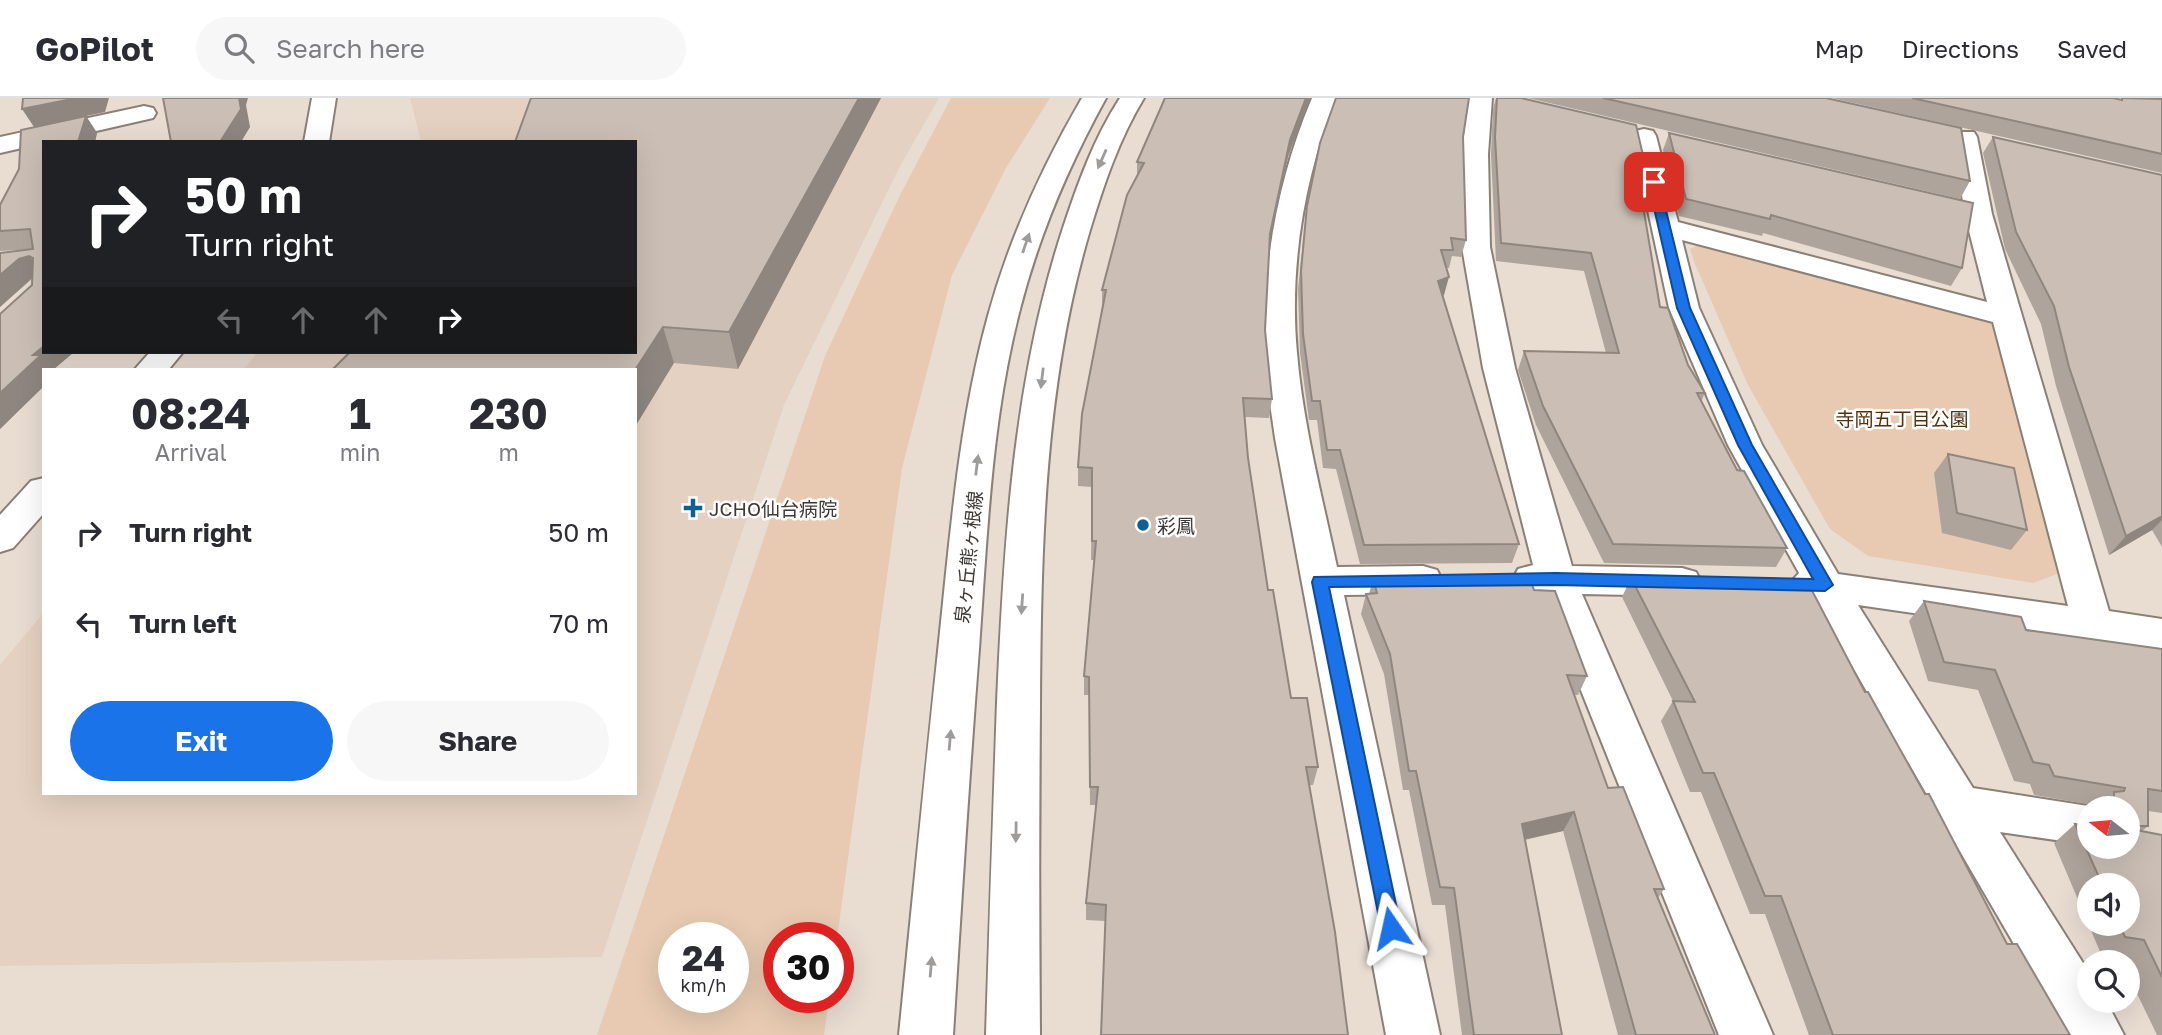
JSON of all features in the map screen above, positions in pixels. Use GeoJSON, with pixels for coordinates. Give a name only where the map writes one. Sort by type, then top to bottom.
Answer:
{"type":"FeatureCollection","features":[{"type":"Feature","properties":{"kind":"street"},"geometry":{"type":"LineString","coordinates":[[316,140],[324,98]]}},
{"type":"Feature","properties":{"kind":"street","name":"泉ヶ丘熊ヶ根線"},"geometry":{"type":"LineString","coordinates":[[926,1035],[972,506],[987,388],[1015,276],[1038,207],[1065,147],[1094,98]]}},
{"type":"Feature","properties":{"kind":"street"},"geometry":{"type":"LineString","coordinates":[[1013,1035],[1021,625],[1032,455],[1045,352],[1069,248],[1095,174],[1132,98]]}},
{"type":"Feature","properties":{"kind":"street"},"geometry":{"type":"LineString","coordinates":[[1324,98],[1298,175],[1287,250],[1280,338],[1292,438],[1413,1035]]}},
{"type":"Feature","properties":{"kind":"street"},"geometry":{"type":"LineString","coordinates":[[1488,99],[1475,154],[1476,247],[1499,368],[1556,579],[1746,1035]]}},
{"type":"Feature","properties":{"kind":"street"},"geometry":{"type":"LineString","coordinates":[[0,145],[139,106],[142,140]]}},
{"type":"Feature","properties":{"kind":"street"},"geometry":{"type":"LineString","coordinates":[[1644,136],[1684,308],[1745,445],[1825,585],[2097,1035]]}},
{"type":"Feature","properties":{"kind":"street"},"geometry":{"type":"LineString","coordinates":[[1964,137],[1979,214],[2092,622]]}},
{"type":"Feature","properties":{"kind":"street"},"geometry":{"type":"LineString","coordinates":[[1898,195],[1979,214]]}},
{"type":"Feature","properties":{"kind":"street"},"geometry":{"type":"LineString","coordinates":[[1664,228],[2007,316]]}},
{"type":"Feature","properties":{"kind":"street"},"geometry":{"type":"LineString","coordinates":[[152,368],[165,354]]}},
{"type":"Feature","properties":{"kind":"street"},"geometry":{"type":"LineString","coordinates":[[0,539],[42,492]]}},
{"type":"Feature","properties":{"kind":"street"},"geometry":{"type":"LineString","coordinates":[[1501,579],[1717,582]]}},
{"type":"Feature","properties":{"kind":"street"},"geometry":{"type":"LineString","coordinates":[[1320,582],[1459,580]]}},
{"type":"Feature","properties":{"kind":"street"},"geometry":{"type":"LineString","coordinates":[[1771,583],[1825,585],[2162,634]]}},
{"type":"Feature","properties":{"kind":"street"},"geometry":{"type":"LineString","coordinates":[[1959,806],[2077,823]]}},
{"type":"Feature","properties":{"kind":"shaded area","name":"JCHO仙台病院"},"geometry":{"type":"Polygon","coordinates":[[[410,98],[939,98],[898,170],[784,405],[602,957],[0,966],[0,665],[42,614],[42,795],[637,795],[637,368],[245,368],[256,354],[637,354],[637,140],[420,140],[410,98]]]}},
{"type":"Feature","properties":{"kind":"green space"},"geometry":{"type":"Polygon","coordinates":[[[951,98],[1050,98],[1006,168],[952,275],[902,468],[839,922],[763,922],[763,1013],[827,1013],[824,1035],[597,1035],[825,356],[900,195],[951,98]]]}},
{"type":"Feature","properties":{"kind":"green space","name":"寺岡五丁目公園"},"geometry":{"type":"Polygon","coordinates":[[[1700,244],[1978,312],[1999,325],[2065,571],[2033,583],[1868,556],[1830,529],[1748,385],[1695,264],[1690,249],[1700,244]]]}},
{"type":"Feature","properties":{"kind":"building"},"geometry":{"type":"Polygon","coordinates":[[[23,98],[77,98],[22,109],[23,98]]]}},
{"type":"Feature","properties":{"kind":"building"},"geometry":{"type":"Polygon","coordinates":[[[163,98],[239,98],[241,109],[221,140],[171,140],[163,98]]]}},
{"type":"Feature","properties":{"kind":"building"},"geometry":{"type":"Polygon","coordinates":[[[531,98],[859,98],[729,332],[663,327],[636,368],[334,368],[348,354],[637,354],[637,140],[516,140],[531,98]]]}},
{"type":"Feature","properties":{"kind":"building"},"geometry":{"type":"Polygon","coordinates":[[[1165,98],[1306,98],[1290,140],[1270,234],[1265,330],[1272,399],[1243,398],[1248,458],[1268,590],[1273,590],[1291,698],[1307,698],[1318,767],[1306,767],[1335,932],[1348,1035],[1101,1035],[1106,905],[1086,903],[1098,787],[1090,787],[1089,677],[1084,676],[1096,541],[1092,541],[1092,468],[1078,467],[1082,414],[1106,290],[1102,290],[1127,195],[1144,163],[1137,162],[1165,98]]]}},
{"type":"Feature","properties":{"kind":"building"},"geometry":{"type":"Polygon","coordinates":[[[1336,98],[1469,98],[1463,137],[1466,240],[1451,238],[1453,250],[1441,250],[1449,277],[1438,281],[1519,544],[1364,545],[1340,450],[1327,450],[1320,401],[1312,401],[1303,334],[1301,271],[1307,206],[1320,143],[1336,98]]]}},
{"type":"Feature","properties":{"kind":"building"},"geometry":{"type":"Polygon","coordinates":[[[1497,98],[1521,98],[1636,125],[1651,190],[1640,188],[1660,307],[1668,308],[1688,365],[1705,393],[1697,393],[1737,470],[1744,471],[1787,548],[1613,544],[1543,406],[1524,351],[1619,353],[1591,253],[1501,243],[1495,137],[1497,98]]]}},
{"type":"Feature","properties":{"kind":"building"},"geometry":{"type":"Polygon","coordinates":[[[1603,98],[1826,98],[1961,128],[1970,181],[1603,98]]]}},
{"type":"Feature","properties":{"kind":"building"},"geometry":{"type":"Polygon","coordinates":[[[1912,98],[2162,99],[2162,154],[1912,98]]]}},
{"type":"Feature","properties":{"kind":"building"},"geometry":{"type":"Polygon","coordinates":[[[86,116],[79,140],[42,140],[42,348],[33,355],[41,355],[0,393],[0,314],[32,285],[33,258],[29,256],[19,259],[0,275],[0,253],[33,249],[30,229],[0,231],[0,205],[19,169],[21,130],[86,116]]]}},
{"type":"Feature","properties":{"kind":"building"},"geometry":{"type":"Polygon","coordinates":[[[1669,133],[1973,203],[1962,268],[1771,215],[1770,219],[1686,199],[1669,133]]]}},
{"type":"Feature","properties":{"kind":"building"},"geometry":{"type":"Polygon","coordinates":[[[1993,137],[2162,175],[2162,516],[2126,536],[2069,367],[2054,306],[2016,232],[1993,137]]]}},
{"type":"Feature","properties":{"kind":"building"},"geometry":{"type":"Polygon","coordinates":[[[1948,454],[2014,468],[2027,530],[1957,513],[1948,454]]]}},
{"type":"Feature","properties":{"kind":"building"},"geometry":{"type":"Polygon","coordinates":[[[1529,576],[1534,590],[1555,591],[1587,676],[1567,675],[1608,788],[1623,787],[1664,889],[1654,889],[1715,1035],[1636,1035],[1574,812],[1522,824],[1562,1035],[1474,1035],[1454,888],[1440,887],[1416,771],[1409,771],[1390,654],[1366,594],[1377,593],[1373,578],[1529,576]]]}},
{"type":"Feature","properties":{"kind":"building"},"geometry":{"type":"Polygon","coordinates":[[[1631,578],[1807,581],[1865,692],[1868,692],[1925,794],[1929,794],[2007,944],[2017,944],[2070,1035],[1833,1035],[1781,896],[1765,896],[1714,773],[1703,773],[1673,701],[1695,702],[1631,578]]]}},
{"type":"Feature","properties":{"kind":"building"},"geometry":{"type":"Polygon","coordinates":[[[1924,601],[2021,617],[2026,630],[2162,649],[2162,791],[2148,789],[2148,826],[2140,826],[2140,796],[2114,796],[2114,792],[2124,791],[2125,788],[2054,776],[2049,765],[2033,762],[1995,670],[1944,662],[1924,601]]]}},
{"type":"Feature","properties":{"kind":"building"},"geometry":{"type":"Polygon","coordinates":[[[2140,831],[2162,835],[2162,977],[2144,940],[2125,936],[2140,936],[2140,873],[2097,873],[2091,859],[2140,859],[2140,831]]]}},
{"type":"Feature","properties":{"kind":"place","name":"JCHO仙台病院"},"geometry":{"type":"Point","coordinates":[693,508]}},
{"type":"Feature","properties":{"kind":"place","name":"彩鳳"},"geometry":{"type":"Point","coordinates":[1143,525]}},
{"type":"Feature","properties":{"kind":"route"},"geometry":{"type":"LineString","coordinates":[[1391,928],[1320,582],[1556,579],[1825,585],[1745,445],[1684,308],[1654,182]]}}]}
